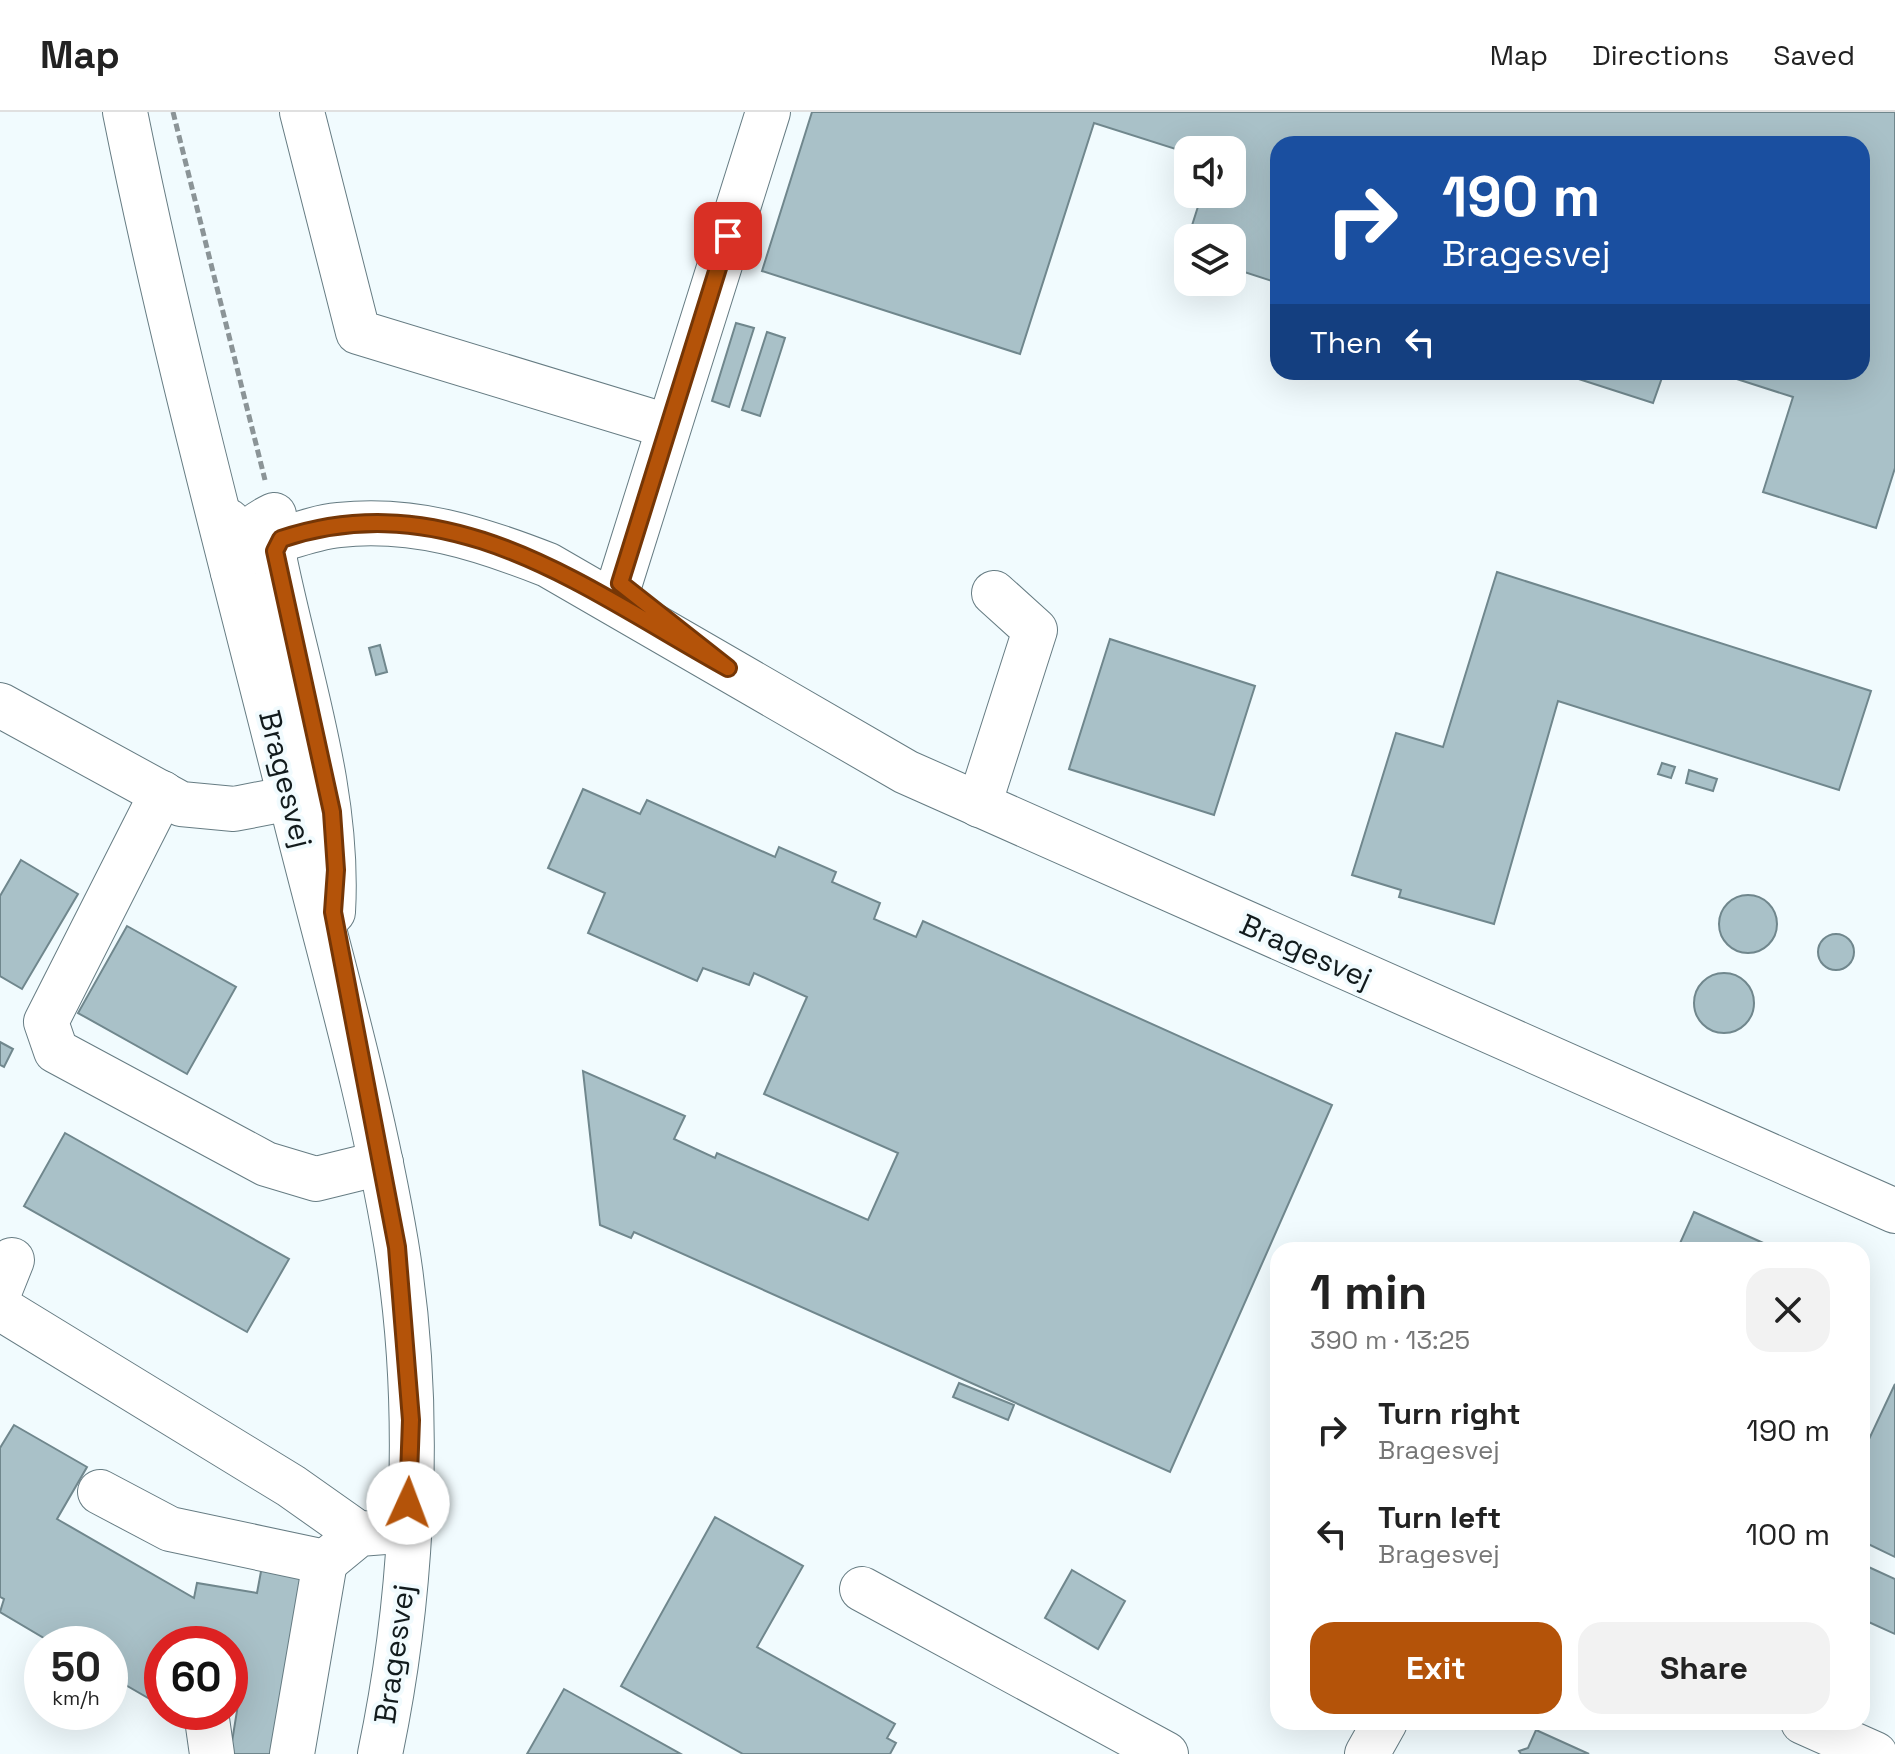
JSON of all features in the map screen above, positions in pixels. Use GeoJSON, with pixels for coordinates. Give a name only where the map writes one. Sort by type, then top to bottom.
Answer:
{"type":"FeatureCollection","features":[{"type":"Feature","properties":{"kind":"main road","name":"Bragesvej"},"geometry":{"type":"LineString","coordinates":[[125,112],[156,255],[252,536],[291,798],[364,1078],[397,1247],[411,1420],[402,1614],[380,1754]]}},
{"type":"Feature","properties":{"kind":"main road","name":"Bragesvej"},"geometry":{"type":"LineString","coordinates":[[142,112],[252,536],[363,1056],[364,1078]]}},
{"type":"Feature","properties":{"kind":"main road"},"geometry":{"type":"LineString","coordinates":[[302,112],[358,332],[667,426]]}},
{"type":"Feature","properties":{"kind":"main road"},"geometry":{"type":"LineString","coordinates":[[620,583],[768,112]]}},
{"type":"Feature","properties":{"kind":"main road","name":"Bragesvej"},"geometry":{"type":"LineString","coordinates":[[252,536],[343,503],[382,501],[446,507],[500,523],[550,543],[620,583],[728,668]]}},
{"type":"Feature","properties":{"kind":"main road","name":"Bragesvej"},"geometry":{"type":"LineString","coordinates":[[252,536],[340,525],[395,524],[439,528],[476,538],[548,565],[906,772],[1895,1211]]}},
{"type":"Feature","properties":{"kind":"main road"},"geometry":{"type":"LineString","coordinates":[[979,805],[1035,630],[994,593]]}},
{"type":"Feature","properties":{"kind":"main road"},"geometry":{"type":"LineString","coordinates":[[0,705],[181,804],[234,809],[291,798]]}},
{"type":"Feature","properties":{"kind":"main road"},"geometry":{"type":"LineString","coordinates":[[162,793],[46,1022],[56,1051],[266,1164],[316,1179],[381,1163]]}},
{"type":"Feature","properties":{"kind":"main road"},"geometry":{"type":"LineString","coordinates":[[0,1308],[291,1486],[359,1534]]}},
{"type":"Feature","properties":{"kind":"main road"},"geometry":{"type":"LineString","coordinates":[[100,1492],[170,1529],[325,1562]]}},
{"type":"Feature","properties":{"kind":"main road"},"geometry":{"type":"LineString","coordinates":[[292,1754],[325,1562],[359,1534],[407,1531]]}},
{"type":"Feature","properties":{"kind":"main road"},"geometry":{"type":"LineString","coordinates":[[862,1589],[1166,1754]]}},
{"type":"Feature","properties":{"kind":"main road"},"geometry":{"type":"LineString","coordinates":[[209,1730],[212,1754]]}},
{"type":"Feature","properties":{"kind":"main road"},"geometry":{"type":"LineString","coordinates":[[1367,1754],[1380,1730]]}},
{"type":"Feature","properties":{"kind":"main road"},"geometry":{"type":"LineString","coordinates":[[1821,1730],[1875,1754]]}},
{"type":"Feature","properties":{"kind":"path"},"geometry":{"type":"LineString","coordinates":[[173,112],[252,536]]}},
{"type":"Feature","properties":{"kind":"building"},"geometry":{"type":"Polygon","coordinates":[[[812,112],[1895,112],[1895,468],[1876,528],[1763,492],[1793,397],[1740,380],[1870,380],[1870,136],[1270,136],[1270,280],[1246,273],[1246,224],[1192,224],[1198,208],[1246,208],[1246,136],[1174,136],[1174,149],[1094,123],[1020,354],[762,271],[812,112]]]}},
{"type":"Feature","properties":{"kind":"building"},"geometry":{"type":"Polygon","coordinates":[[[736,323],[754,328],[729,407],[712,401],[736,323]]]}},
{"type":"Feature","properties":{"kind":"building"},"geometry":{"type":"Polygon","coordinates":[[[767,332],[785,338],[760,416],[742,410],[767,332]]]}},
{"type":"Feature","properties":{"kind":"building"},"geometry":{"type":"Polygon","coordinates":[[[1582,380],[1661,380],[1653,403],[1582,380]]]}},
{"type":"Feature","properties":{"kind":"building"},"geometry":{"type":"Polygon","coordinates":[[[1497,572],[1871,691],[1839,790],[1558,701],[1494,924],[1399,897],[1401,890],[1352,875],[1396,733],[1443,747],[1497,572]]]}},
{"type":"Feature","properties":{"kind":"building"},"geometry":{"type":"Polygon","coordinates":[[[1110,639],[1255,686],[1214,815],[1069,769],[1110,639]]]}},
{"type":"Feature","properties":{"kind":"building"},"geometry":{"type":"Polygon","coordinates":[[[380,645],[387,672],[376,675],[369,648],[380,645]]]}},
{"type":"Feature","properties":{"kind":"building"},"geometry":{"type":"Polygon","coordinates":[[[1662,763],[1675,767],[1671,778],[1658,774],[1662,763]]]}},
{"type":"Feature","properties":{"kind":"building"},"geometry":{"type":"Polygon","coordinates":[[[1689,770],[1717,779],[1713,791],[1686,783],[1689,770]]]}},
{"type":"Feature","properties":{"kind":"building"},"geometry":{"type":"Polygon","coordinates":[[[583,789],[640,814],[647,800],[775,857],[779,847],[836,872],[832,882],[880,903],[874,919],[916,937],[923,921],[1332,1105],[1170,1472],[634,1232],[631,1238],[600,1225],[583,1071],[685,1116],[674,1139],[715,1158],[717,1153],[868,1220],[898,1153],[764,1094],[807,997],[754,973],[749,985],[703,968],[697,981],[588,933],[605,893],[548,868],[583,789]]]}},
{"type":"Feature","properties":{"kind":"building"},"geometry":{"type":"Polygon","coordinates":[[[21,860],[78,894],[22,989],[0,976],[0,896],[21,860]]]}},
{"type":"Feature","properties":{"kind":"building"},"geometry":{"type":"Polygon","coordinates":[[[1748,895],[1769,903],[1777,924],[1769,945],[1748,953],[1727,945],[1719,924],[1727,903],[1748,895]]]}},
{"type":"Feature","properties":{"kind":"building"},"geometry":{"type":"Polygon","coordinates":[[[127,926],[236,987],[187,1074],[78,1013],[127,926]]]}},
{"type":"Feature","properties":{"kind":"building"},"geometry":{"type":"Polygon","coordinates":[[[1836,934],[1849,939],[1854,952],[1849,965],[1836,970],[1823,965],[1818,952],[1823,939],[1836,934]]]}},
{"type":"Feature","properties":{"kind":"building"},"geometry":{"type":"Polygon","coordinates":[[[1724,973],[1735,975],[1745,982],[1752,992],[1752,1014],[1745,1024],[1735,1031],[1724,1033],[1713,1031],[1703,1024],[1696,1014],[1694,1003],[1696,992],[1703,982],[1713,975],[1724,973]]]}},
{"type":"Feature","properties":{"kind":"building"},"geometry":{"type":"Polygon","coordinates":[[[0,1042],[13,1049],[4,1067],[0,1065],[0,1042]]]}},
{"type":"Feature","properties":{"kind":"building"},"geometry":{"type":"Polygon","coordinates":[[[65,1133],[289,1259],[247,1332],[24,1206],[65,1133]]]}},
{"type":"Feature","properties":{"kind":"building"},"geometry":{"type":"Polygon","coordinates":[[[1694,1212],[1761,1242],[1681,1242],[1694,1212]]]}},
{"type":"Feature","properties":{"kind":"building"},"geometry":{"type":"Polygon","coordinates":[[[959,1383],[1014,1405],[1008,1420],[953,1397],[959,1383]]]}},
{"type":"Feature","properties":{"kind":"building"},"geometry":{"type":"Polygon","coordinates":[[[1895,1384],[1895,1557],[1870,1545],[1870,1437],[1895,1384]]]}},
{"type":"Feature","properties":{"kind":"building"},"geometry":{"type":"Polygon","coordinates":[[[14,1425],[87,1467],[57,1519],[194,1598],[197,1583],[257,1593],[262,1566],[316,1575],[286,1754],[230,1754],[234,1730],[248,1730],[248,1626],[144,1626],[144,1696],[128,1686],[128,1626],[24,1626],[0,1612],[4,1599],[0,1597],[0,1448],[14,1425]]]}},
{"type":"Feature","properties":{"kind":"building"},"geometry":{"type":"Polygon","coordinates":[[[715,1517],[803,1566],[757,1647],[895,1724],[887,1738],[896,1743],[890,1754],[743,1754],[621,1686],[715,1517]]]}},
{"type":"Feature","properties":{"kind":"building"},"geometry":{"type":"Polygon","coordinates":[[[1870,1568],[1895,1579],[1895,1634],[1870,1623],[1870,1568]]]}},
{"type":"Feature","properties":{"kind":"building"},"geometry":{"type":"Polygon","coordinates":[[[1072,1570],[1125,1601],[1098,1649],[1045,1618],[1072,1570]]]}},
{"type":"Feature","properties":{"kind":"building"},"geometry":{"type":"Polygon","coordinates":[[[564,1689],[681,1754],[527,1754],[564,1689]]]}},
{"type":"Feature","properties":{"kind":"building"},"geometry":{"type":"Polygon","coordinates":[[[1536,1730],[1589,1754],[1521,1754],[1519,1751],[1528,1748],[1536,1730]]]}},
{"type":"Feature","properties":{"kind":"route"},"geometry":{"type":"LineString","coordinates":[[408,1503],[411,1420],[397,1247],[364,1078],[363,1056],[333,912],[336,870],[332,812],[278,576],[275,551],[281,539],[340,525],[395,524],[439,528],[489,542],[548,565],[728,668],[620,583],[728,236]]}}]}
